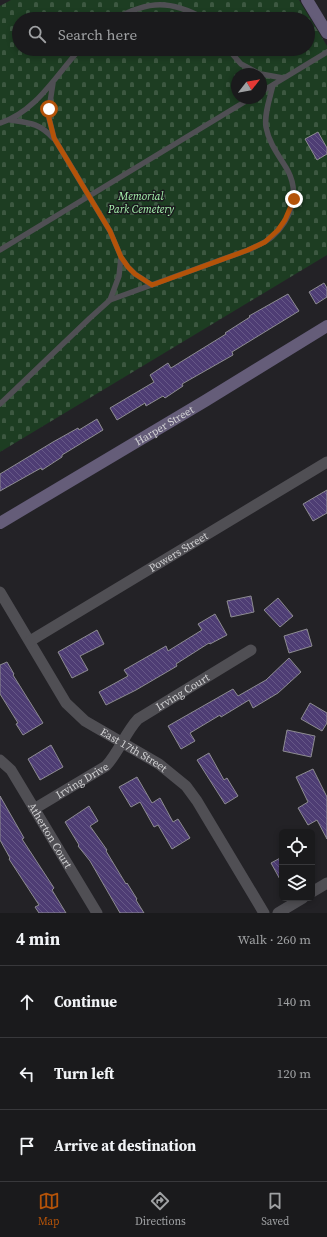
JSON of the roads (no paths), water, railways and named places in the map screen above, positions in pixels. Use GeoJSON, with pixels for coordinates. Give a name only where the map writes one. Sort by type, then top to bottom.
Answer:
{"type":"FeatureCollection","features":[{"type":"Feature","properties":{"kind":"street"},"geometry":{"type":"LineString","coordinates":[[307,0],[314,12]]}},
{"type":"Feature","properties":{"kind":"street"},"geometry":{"type":"LineString","coordinates":[[315,13],[327,33]]}},
{"type":"Feature","properties":{"kind":"street","name":"Harper Street"},"geometry":{"type":"LineString","coordinates":[[0,523],[204,402],[327,326]]}},
{"type":"Feature","properties":{"kind":"street","name":"Powers Street"},"geometry":{"type":"LineString","coordinates":[[30,641],[327,462]]}},
{"type":"Feature","properties":{"kind":"street","name":"East 17th Street"},"geometry":{"type":"LineString","coordinates":[[0,592],[66,703],[85,721],[159,764],[186,786],[197,801],[264,913]]}},
{"type":"Feature","properties":{"kind":"street","name":"Irving Court"},"geometry":{"type":"LineString","coordinates":[[122,743],[133,725],[142,716],[251,650]]}},
{"type":"Feature","properties":{"kind":"street","name":"Irving Drive"},"geometry":{"type":"LineString","coordinates":[[34,809],[106,766],[113,759],[122,743]]}},
{"type":"Feature","properties":{"kind":"street","name":"Atherton Court"},"geometry":{"type":"LineString","coordinates":[[0,760],[11,770],[97,913]]}},
{"type":"Feature","properties":{"kind":"street"},"geometry":{"type":"LineString","coordinates":[[315,890],[327,883]]}},
{"type":"Feature","properties":{"kind":"street"},"geometry":{"type":"LineString","coordinates":[[278,913],[298,901]]}},
{"type":"Feature","properties":{"kind":"lane"},"geometry":{"type":"LineString","coordinates":[[126,12],[146,3],[162,0],[176,1],[196,12]]}},
{"type":"Feature","properties":{"kind":"lane"},"geometry":{"type":"LineString","coordinates":[[267,88],[327,52]]}},
{"type":"Feature","properties":{"kind":"lane"},"geometry":{"type":"LineString","coordinates":[[0,123],[10,120],[22,112],[53,83],[74,56]]}},
{"type":"Feature","properties":{"kind":"lane"},"geometry":{"type":"LineString","coordinates":[[234,56],[241,64],[249,68]]}},
{"type":"Feature","properties":{"kind":"lane"},"geometry":{"type":"LineString","coordinates":[[267,75],[284,78]]}},
{"type":"Feature","properties":{"kind":"lane"},"geometry":{"type":"LineString","coordinates":[[53,83],[49,118],[54,138]]}},
{"type":"Feature","properties":{"kind":"lane"},"geometry":{"type":"LineString","coordinates":[[0,404],[110,300],[258,245],[272,236],[285,220],[294,199],[294,192],[293,184],[288,172],[274,148],[266,126],[272,85]]}},
{"type":"Feature","properties":{"kind":"lane"},"geometry":{"type":"LineString","coordinates":[[0,250],[241,104]]}},
{"type":"Feature","properties":{"kind":"lane"},"geometry":{"type":"LineString","coordinates":[[10,120],[35,124],[47,131],[54,138],[110,231],[121,257],[135,274],[152,285]]}},
{"type":"Feature","properties":{"kind":"lane"},"geometry":{"type":"LineString","coordinates":[[110,300],[119,276],[121,257]]}},
{"type":"Feature","properties":{"kind":"park label","name":"Memorial Park Cemetery"},"geometry":{"type":"Point","coordinates":[141,202]}}]}
